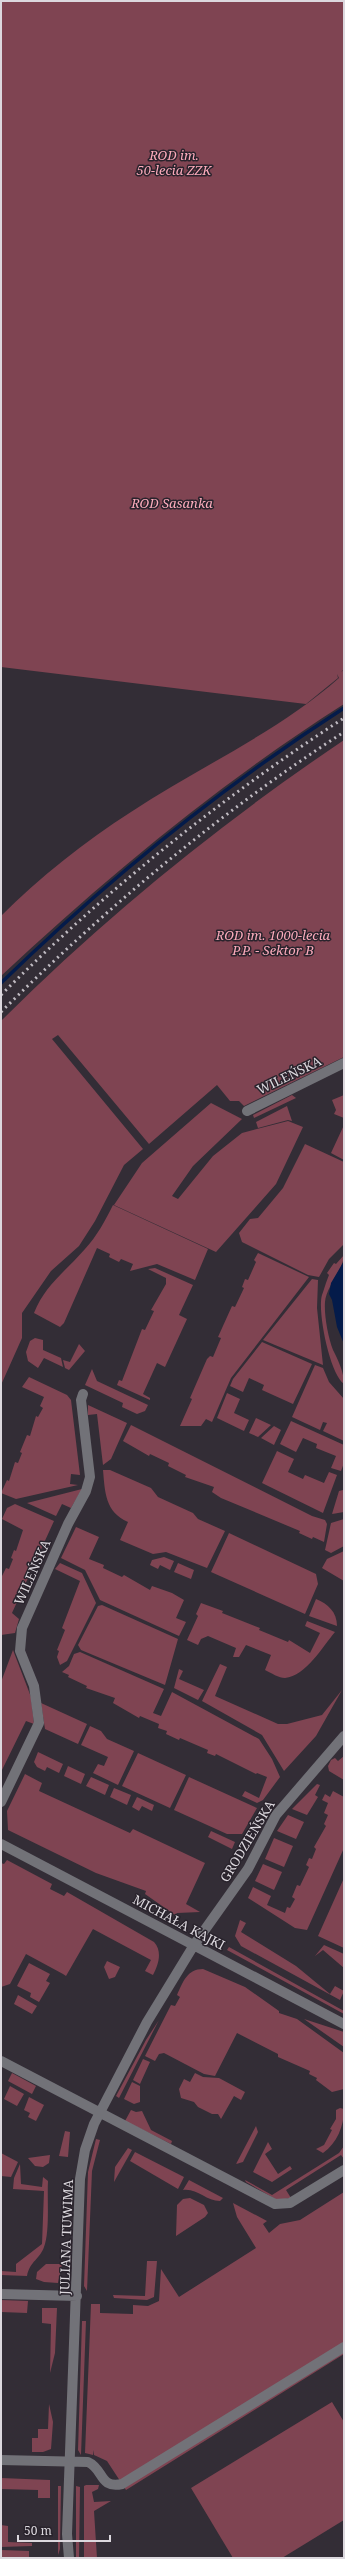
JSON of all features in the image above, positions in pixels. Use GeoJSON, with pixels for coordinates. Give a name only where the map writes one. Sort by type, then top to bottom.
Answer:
{"type":"FeatureCollection","features":[{"type":"Feature","properties":{"kind":"street","name":"WILEŃSKA"},"geometry":{"type":"LineString","coordinates":[[247,1111],[344,1063]]}},
{"type":"Feature","properties":{"kind":"street","name":"WILEŃSKA"},"geometry":{"type":"LineString","coordinates":[[1,1802],[39,1723],[34,1686],[20,1651],[22,1628],[68,1524],[88,1486],[89,1468],[82,1400],[83,1394]]}},
{"type":"Feature","properties":{"kind":"street","name":"GRODZIEŃSKA"},"geometry":{"type":"LineString","coordinates":[[194,1944],[248,1869],[276,1815],[344,1736]]}},
{"type":"Feature","properties":{"kind":"street","name":"MICHAŁA KAJKI"},"geometry":{"type":"LineString","coordinates":[[1,1844],[344,2024]]}},
{"type":"Feature","properties":{"kind":"street","name":"JULIANA TUWIMA"},"geometry":{"type":"LineString","coordinates":[[69,2558],[67,2534],[82,2162],[88,2139],[99,2113],[147,2022],[194,1944]]}},
{"type":"Feature","properties":{"kind":"street"},"geometry":{"type":"LineString","coordinates":[[1,2061],[99,2113],[280,2205],[290,2204],[344,2170]]}},
{"type":"Feature","properties":{"kind":"street"},"geometry":{"type":"LineString","coordinates":[[1,2294],[77,2296]]}},
{"type":"Feature","properties":{"kind":"street"},"geometry":{"type":"LineString","coordinates":[[1,2460],[70,2461],[92,2463],[107,2483],[114,2486],[122,2484],[344,2347]]}},
{"type":"Feature","properties":{"kind":"green space"},"geometry":{"type":"Polygon","coordinates":[[[1,1],[344,1],[344,669],[341,672],[344,670],[344,704],[253,766],[166,832],[82,902],[1,976],[1,916],[31,888],[63,861],[114,823],[264,732],[305,704],[1,667],[1,1]],[[337,674],[338,678],[312,699],[339,678],[337,674]]]}},
{"type":"Feature","properties":{"kind":"green space","name":"ROD im. 1000-lecia P.P. - Sektor B"},"geometry":{"type":"Polygon","coordinates":[[[344,740],[344,1057],[244,1106],[239,1101],[230,1101],[217,1085],[149,1144],[58,1035],[52,1039],[143,1149],[124,1165],[95,1221],[79,1246],[51,1271],[22,1313],[22,1338],[1,1385],[1,1021],[82,944],[166,872],[253,804],[344,740]]]}},
{"type":"Feature","properties":{"kind":"green space"},"geometry":{"type":"Polygon","coordinates":[[[292,1095],[296,1098],[254,1118],[253,1115],[292,1095]]]}},
{"type":"Feature","properties":{"kind":"green space"},"geometry":{"type":"Polygon","coordinates":[[[344,1095],[344,1118],[334,1114],[336,1110],[332,1100],[344,1095]]]}},
{"type":"Feature","properties":{"kind":"green space"},"geometry":{"type":"Polygon","coordinates":[[[211,1103],[242,1119],[193,1166],[172,1196],[178,1199],[213,1156],[242,1133],[288,1121],[303,1127],[276,1184],[216,1252],[114,1205],[142,1163],[211,1103]]]}},
{"type":"Feature","properties":{"kind":"green space"},"geometry":{"type":"Polygon","coordinates":[[[287,1106],[292,1121],[288,1120],[258,1128],[256,1122],[287,1106]]]}},
{"type":"Feature","properties":{"kind":"green space"},"geometry":{"type":"Polygon","coordinates":[[[344,1125],[344,1160],[331,1153],[344,1125]]]}},
{"type":"Feature","properties":{"kind":"green space"},"geometry":{"type":"Polygon","coordinates":[[[305,1144],[344,1162],[344,1244],[329,1259],[319,1277],[308,1275],[242,1242],[239,1233],[250,1219],[258,1218],[283,1188],[305,1144]]]}},
{"type":"Feature","properties":{"kind":"green space"},"geometry":{"type":"Polygon","coordinates":[[[113,1205],[208,1249],[195,1280],[157,1264],[130,1271],[133,1264],[121,1259],[119,1262],[109,1257],[110,1254],[97,1248],[64,1323],[60,1327],[34,1313],[50,1286],[93,1239],[104,1223],[113,1205]]]}},
{"type":"Feature","properties":{"kind":"green space"},"geometry":{"type":"Polygon","coordinates":[[[258,1253],[309,1277],[231,1378],[212,1422],[206,1419],[201,1426],[180,1426],[207,1359],[210,1356],[213,1357],[221,1338],[218,1337],[232,1306],[235,1307],[244,1288],[242,1287],[245,1279],[248,1280],[256,1262],[254,1260],[258,1253]]]}},
{"type":"Feature","properties":{"kind":"green space"},"geometry":{"type":"Polygon","coordinates":[[[344,1255],[341,1266],[328,1290],[325,1307],[330,1339],[342,1371],[344,1384],[334,1369],[326,1342],[321,1314],[321,1303],[322,1295],[329,1275],[327,1273],[334,1263],[336,1264],[344,1255]]]}},
{"type":"Feature","properties":{"kind":"green space"},"geometry":{"type":"Polygon","coordinates":[[[155,1268],[193,1285],[179,1315],[187,1319],[165,1367],[157,1363],[143,1394],[150,1398],[150,1400],[117,1385],[119,1380],[122,1381],[142,1329],[145,1330],[154,1311],[151,1310],[166,1284],[166,1278],[148,1269],[155,1268]]]}},
{"type":"Feature","properties":{"kind":"green space"},"geometry":{"type":"Polygon","coordinates":[[[312,1279],[318,1280],[317,1308],[323,1365],[263,1340],[312,1279]]]}},
{"type":"Feature","properties":{"kind":"green space"},"geometry":{"type":"Polygon","coordinates":[[[35,1338],[43,1340],[43,1350],[61,1358],[63,1367],[44,1358],[38,1368],[28,1361],[26,1352],[30,1341],[35,1338]]]}},
{"type":"Feature","properties":{"kind":"green space"},"geometry":{"type":"Polygon","coordinates":[[[262,1342],[312,1364],[293,1404],[262,1390],[264,1385],[249,1378],[243,1392],[230,1386],[233,1379],[262,1342]]]}},
{"type":"Feature","properties":{"kind":"green space"},"geometry":{"type":"Polygon","coordinates":[[[79,1344],[85,1351],[69,1370],[65,1368],[63,1360],[70,1362],[79,1344]]]}},
{"type":"Feature","properties":{"kind":"green space"},"geometry":{"type":"Polygon","coordinates":[[[315,1365],[323,1368],[329,1382],[344,1399],[344,1441],[323,1431],[327,1423],[323,1422],[320,1430],[292,1417],[315,1365]]]}},
{"type":"Feature","properties":{"kind":"green space"},"geometry":{"type":"Polygon","coordinates":[[[92,1369],[97,1381],[148,1405],[145,1411],[137,1414],[122,1407],[123,1403],[85,1385],[92,1369]]]}},
{"type":"Feature","properties":{"kind":"green space"},"geometry":{"type":"Polygon","coordinates":[[[29,1377],[67,1395],[71,1400],[80,1475],[71,1474],[70,1484],[78,1485],[16,1499],[1,1493],[7,1480],[9,1481],[15,1462],[18,1463],[22,1453],[20,1452],[27,1435],[30,1436],[36,1416],[38,1417],[43,1408],[40,1406],[44,1397],[22,1387],[29,1377]]]}},
{"type":"Feature","properties":{"kind":"green space"},"geometry":{"type":"Polygon","coordinates":[[[227,1393],[240,1399],[234,1413],[249,1420],[244,1431],[217,1418],[227,1393]]]}},
{"type":"Feature","properties":{"kind":"green space"},"geometry":{"type":"Polygon","coordinates":[[[88,1405],[127,1423],[111,1459],[103,1465],[97,1414],[88,1415],[88,1405]]]}},
{"type":"Feature","properties":{"kind":"green space"},"geometry":{"type":"Polygon","coordinates":[[[256,1418],[271,1425],[258,1437],[249,1433],[256,1418]]]}},
{"type":"Feature","properties":{"kind":"green space"},"geometry":{"type":"Polygon","coordinates":[[[291,1421],[344,1445],[344,1463],[341,1471],[331,1468],[336,1456],[316,1448],[317,1444],[303,1438],[296,1452],[280,1444],[291,1421]]]}},
{"type":"Feature","properties":{"kind":"green space"},"geometry":{"type":"Polygon","coordinates":[[[131,1425],[312,1516],[325,1520],[327,1524],[324,1542],[313,1537],[312,1539],[299,1533],[300,1531],[221,1498],[212,1492],[214,1487],[185,1477],[186,1475],[168,1466],[169,1463],[150,1454],[149,1456],[123,1441],[131,1425]]]}},
{"type":"Feature","properties":{"kind":"green space"},"geometry":{"type":"Polygon","coordinates":[[[274,1426],[281,1430],[274,1445],[261,1438],[274,1426]]]}},
{"type":"Feature","properties":{"kind":"green space"},"geometry":{"type":"Polygon","coordinates":[[[277,1451],[294,1459],[288,1472],[303,1479],[305,1475],[324,1483],[329,1472],[337,1475],[323,1513],[262,1483],[277,1451]]]}},
{"type":"Feature","properties":{"kind":"green space"},"geometry":{"type":"Polygon","coordinates":[[[103,1470],[110,1470],[151,1488],[158,1497],[193,1513],[198,1519],[225,1531],[207,1568],[166,1552],[153,1554],[120,1540],[128,1522],[120,1518],[111,1507],[106,1493],[103,1470]]]}},
{"type":"Feature","properties":{"kind":"green space"},"geometry":{"type":"Polygon","coordinates":[[[82,1489],[71,1508],[62,1504],[56,1516],[27,1503],[82,1489]]]}},
{"type":"Feature","properties":{"kind":"green space"},"geometry":{"type":"Polygon","coordinates":[[[343,1490],[344,1512],[332,1514],[339,1491],[343,1490]]]}},
{"type":"Feature","properties":{"kind":"green space"},"geometry":{"type":"Polygon","coordinates":[[[15,1504],[54,1521],[12,1613],[19,1619],[15,1633],[1,1635],[1,1578],[6,1568],[9,1569],[13,1559],[11,1558],[14,1550],[16,1551],[23,1530],[2,1519],[7,1508],[15,1504]]]}},
{"type":"Feature","properties":{"kind":"green space"},"geometry":{"type":"Polygon","coordinates":[[[344,1519],[344,1546],[331,1553],[325,1550],[331,1523],[344,1519]]]}},
{"type":"Feature","properties":{"kind":"green space"},"geometry":{"type":"Polygon","coordinates":[[[76,1527],[99,1537],[89,1559],[104,1565],[103,1568],[122,1577],[124,1575],[150,1590],[152,1586],[172,1593],[184,1600],[176,1618],[186,1622],[179,1636],[100,1600],[85,1570],[61,1558],[76,1527]]]}},
{"type":"Feature","properties":{"kind":"green space"},"geometry":{"type":"Polygon","coordinates":[[[229,1533],[316,1574],[318,1584],[305,1614],[211,1572],[229,1533]]]}},
{"type":"Feature","properties":{"kind":"green space"},"geometry":{"type":"Polygon","coordinates":[[[344,1551],[344,1581],[322,1568],[327,1559],[344,1551]]]}},
{"type":"Feature","properties":{"kind":"green space"},"geometry":{"type":"Polygon","coordinates":[[[164,1557],[174,1561],[170,1570],[160,1565],[158,1569],[150,1565],[152,1560],[164,1557]]]}},
{"type":"Feature","properties":{"kind":"green space"},"geometry":{"type":"Polygon","coordinates":[[[60,1563],[82,1573],[96,1603],[67,1661],[60,1665],[57,1657],[59,1651],[57,1650],[65,1630],[62,1628],[80,1581],[55,1569],[60,1563]]]}},
{"type":"Feature","properties":{"kind":"green space"},"geometry":{"type":"Polygon","coordinates":[[[178,1563],[194,1570],[191,1579],[174,1572],[178,1563]]]}},
{"type":"Feature","properties":{"kind":"green space"},"geometry":{"type":"Polygon","coordinates":[[[316,1599],[331,1609],[337,1621],[337,1626],[309,1616],[316,1599]]]}},
{"type":"Feature","properties":{"kind":"green space"},"geometry":{"type":"Polygon","coordinates":[[[201,1603],[223,1611],[222,1613],[260,1628],[259,1630],[288,1642],[289,1640],[310,1653],[320,1633],[305,1626],[307,1621],[335,1632],[307,1666],[293,1676],[283,1678],[265,1670],[271,1655],[246,1645],[239,1657],[233,1657],[236,1648],[208,1636],[201,1639],[198,1645],[187,1640],[198,1616],[196,1614],[201,1603]]]}},
{"type":"Feature","properties":{"kind":"green space"},"geometry":{"type":"Polygon","coordinates":[[[102,1605],[178,1639],[165,1685],[81,1650],[78,1645],[98,1606],[102,1605]]]}},
{"type":"Feature","properties":{"kind":"green space"},"geometry":{"type":"Polygon","coordinates":[[[13,1650],[31,1697],[34,1724],[26,1721],[1,1772],[1,1682],[13,1650]]]}},
{"type":"Feature","properties":{"kind":"green space"},"geometry":{"type":"Polygon","coordinates":[[[80,1652],[164,1689],[153,1713],[161,1716],[172,1692],[259,1739],[272,1759],[280,1777],[263,1800],[257,1803],[242,1796],[245,1791],[259,1798],[267,1777],[257,1773],[256,1774],[216,1754],[215,1756],[207,1753],[208,1750],[180,1738],[179,1740],[166,1734],[167,1731],[158,1728],[159,1724],[140,1716],[139,1718],[113,1703],[115,1698],[86,1688],[87,1686],[68,1677],[69,1675],[62,1672],[69,1666],[74,1654],[80,1652]]]}},
{"type":"Feature","properties":{"kind":"green space"},"geometry":{"type":"Polygon","coordinates":[[[220,1664],[227,1667],[215,1696],[278,1724],[287,1724],[322,1715],[342,1690],[316,1736],[284,1771],[262,1735],[202,1701],[220,1664]]]}},
{"type":"Feature","properties":{"kind":"green space"},"geometry":{"type":"Polygon","coordinates":[[[179,1669],[183,1671],[179,1679],[204,1690],[198,1700],[174,1688],[179,1669]]]}},
{"type":"Feature","properties":{"kind":"green space"},"geometry":{"type":"Polygon","coordinates":[[[41,1703],[87,1724],[78,1744],[45,1729],[41,1703]]]}},
{"type":"Feature","properties":{"kind":"green space"},"geometry":{"type":"Polygon","coordinates":[[[90,1726],[101,1731],[107,1739],[134,1751],[118,1785],[93,1773],[98,1764],[104,1766],[108,1757],[81,1745],[90,1726]]]}},
{"type":"Feature","properties":{"kind":"green space"},"geometry":{"type":"Polygon","coordinates":[[[38,1752],[63,1764],[59,1773],[47,1767],[45,1771],[37,1767],[34,1762],[38,1752]]]}},
{"type":"Feature","properties":{"kind":"green space"},"geometry":{"type":"Polygon","coordinates":[[[138,1753],[186,1775],[170,1808],[122,1786],[138,1753]]]}},
{"type":"Feature","properties":{"kind":"green space"},"geometry":{"type":"Polygon","coordinates":[[[344,1756],[344,1780],[329,1771],[328,1766],[331,1760],[335,1758],[338,1761],[344,1756]]]}},
{"type":"Feature","properties":{"kind":"green space"},"geometry":{"type":"Polygon","coordinates":[[[68,1766],[85,1774],[81,1784],[64,1776],[68,1766]]]}},
{"type":"Feature","properties":{"kind":"green space"},"geometry":{"type":"Polygon","coordinates":[[[25,1774],[42,1783],[39,1791],[130,1833],[133,1829],[205,1863],[186,1904],[200,1912],[177,1913],[175,1915],[145,1894],[146,1891],[96,1873],[8,1830],[7,1811],[25,1774]]]}},
{"type":"Feature","properties":{"kind":"green space"},"geometry":{"type":"Polygon","coordinates":[[[91,1777],[109,1785],[105,1795],[86,1786],[91,1777]]]}},
{"type":"Feature","properties":{"kind":"green space"},"geometry":{"type":"Polygon","coordinates":[[[189,1777],[257,1808],[242,1834],[227,1834],[174,1810],[189,1777]]]}},
{"type":"Feature","properties":{"kind":"green space"},"geometry":{"type":"Polygon","coordinates":[[[317,1784],[320,1785],[315,1795],[318,1797],[307,1815],[292,1809],[317,1784]]]}},
{"type":"Feature","properties":{"kind":"green space"},"geometry":{"type":"Polygon","coordinates":[[[114,1788],[131,1795],[127,1805],[110,1797],[114,1788]]]}},
{"type":"Feature","properties":{"kind":"green space"},"geometry":{"type":"Polygon","coordinates":[[[333,1791],[344,1797],[344,1848],[307,1930],[295,1928],[248,1898],[253,1887],[271,1896],[267,1905],[285,1913],[287,1907],[290,1908],[295,1899],[292,1897],[297,1885],[300,1886],[309,1867],[306,1865],[309,1858],[312,1859],[316,1849],[314,1847],[326,1826],[324,1824],[328,1815],[324,1813],[328,1803],[322,1800],[325,1794],[330,1797],[333,1791]]]}},
{"type":"Feature","properties":{"kind":"green space"},"geometry":{"type":"Polygon","coordinates":[[[137,1797],[154,1805],[152,1811],[142,1806],[139,1811],[132,1807],[137,1797]]]}},
{"type":"Feature","properties":{"kind":"green space"},"geometry":{"type":"Polygon","coordinates":[[[288,1815],[304,1822],[296,1839],[277,1831],[288,1815]]]}},
{"type":"Feature","properties":{"kind":"green space"},"geometry":{"type":"Polygon","coordinates":[[[211,1831],[235,1842],[232,1849],[208,1837],[211,1831]]]}},
{"type":"Feature","properties":{"kind":"green space"},"geometry":{"type":"Polygon","coordinates":[[[274,1838],[293,1846],[284,1867],[265,1859],[274,1838]]]}},
{"type":"Feature","properties":{"kind":"green space"},"geometry":{"type":"Polygon","coordinates":[[[7,1860],[52,1884],[50,1889],[64,1896],[67,1892],[154,1942],[157,1946],[159,1958],[153,1975],[145,1971],[151,1960],[93,1929],[66,1976],[26,1954],[10,1984],[1,1987],[1,1863],[4,1864],[7,1860]]]}},
{"type":"Feature","properties":{"kind":"green space"},"geometry":{"type":"Polygon","coordinates":[[[263,1864],[282,1872],[274,1890],[255,1881],[263,1864]]]}},
{"type":"Feature","properties":{"kind":"green space"},"geometry":{"type":"Polygon","coordinates":[[[344,1878],[344,1948],[318,1936],[344,1878]]]}},
{"type":"Feature","properties":{"kind":"green space"},"geometry":{"type":"Polygon","coordinates":[[[240,1920],[246,1923],[241,1932],[296,1966],[330,1994],[335,1986],[344,1991],[340,2000],[241,1946],[235,1936],[240,1920]]]}},
{"type":"Feature","properties":{"kind":"green space"},"geometry":{"type":"Polygon","coordinates":[[[324,1945],[344,1954],[344,1968],[323,1950],[315,1956],[324,1945]]]}},
{"type":"Feature","properties":{"kind":"green space"},"geometry":{"type":"Polygon","coordinates":[[[229,1947],[344,2011],[344,2014],[227,1950],[229,1947]]]}},
{"type":"Feature","properties":{"kind":"green space"},"geometry":{"type":"Polygon","coordinates":[[[107,1961],[120,1967],[115,1977],[109,1979],[104,1967],[107,1961]]]}},
{"type":"Feature","properties":{"kind":"green space"},"geometry":{"type":"Polygon","coordinates":[[[29,1963],[50,1974],[46,1981],[50,1983],[39,2002],[30,1997],[31,1993],[17,1986],[29,1963]]]}},
{"type":"Feature","properties":{"kind":"green space"},"geometry":{"type":"Polygon","coordinates":[[[203,1969],[245,1987],[279,2011],[279,2013],[297,2019],[344,2053],[344,2089],[332,2092],[316,2080],[317,2078],[309,2074],[310,2071],[278,2057],[278,2054],[237,2033],[215,2076],[204,2074],[164,2053],[159,2054],[155,2061],[145,2056],[171,2005],[175,2006],[180,1997],[177,1995],[186,1977],[193,1971],[203,1969]]]}},
{"type":"Feature","properties":{"kind":"green space"},"geometry":{"type":"Polygon","coordinates":[[[18,1995],[37,2006],[32,2014],[14,2004],[18,1995]]]}},
{"type":"Feature","properties":{"kind":"green space"},"geometry":{"type":"Polygon","coordinates":[[[304,2019],[344,2032],[344,2047],[304,2019]]]}},
{"type":"Feature","properties":{"kind":"green space"},"geometry":{"type":"Polygon","coordinates":[[[159,2020],[119,2098],[116,2096],[146,2040],[159,2020]]]}},
{"type":"Feature","properties":{"kind":"green space"},"geometry":{"type":"Polygon","coordinates":[[[143,2059],[150,2062],[140,2084],[133,2080],[143,2059]]]}},
{"type":"Feature","properties":{"kind":"green space"},"geometry":{"type":"Polygon","coordinates":[[[12,2073],[36,2086],[32,2094],[8,2081],[12,2073]]]}},
{"type":"Feature","properties":{"kind":"green space"},"geometry":{"type":"Polygon","coordinates":[[[195,2073],[203,2077],[219,2078],[245,2092],[241,2100],[234,2096],[221,2119],[218,2114],[212,2114],[198,2107],[194,2102],[181,2098],[179,2089],[184,2079],[190,2082],[195,2073]]]}},
{"type":"Feature","properties":{"kind":"green space"},"geometry":{"type":"Polygon","coordinates":[[[132,2082],[140,2086],[140,2102],[134,2104],[124,2099],[132,2082]]]}},
{"type":"Feature","properties":{"kind":"green space"},"geometry":{"type":"Polygon","coordinates":[[[10,2086],[24,2094],[17,2106],[4,2099],[10,2086]]]}},
{"type":"Feature","properties":{"kind":"green space"},"geometry":{"type":"Polygon","coordinates":[[[29,2097],[44,2105],[36,2121],[28,2117],[30,2113],[24,2110],[29,2097]]]}},
{"type":"Feature","properties":{"kind":"green space"},"geometry":{"type":"Polygon","coordinates":[[[340,2108],[344,2109],[344,2115],[339,2134],[328,2149],[323,2153],[316,2149],[324,2145],[332,2130],[330,2129],[336,2119],[336,2110],[340,2108]]]}},
{"type":"Feature","properties":{"kind":"green space"},"geometry":{"type":"Polygon","coordinates":[[[131,2110],[136,2112],[142,2111],[151,2130],[172,2141],[171,2144],[125,2121],[131,2110]]]}},
{"type":"Feature","properties":{"kind":"green space"},"geometry":{"type":"Polygon","coordinates":[[[256,2126],[258,2132],[243,2162],[236,2164],[256,2126]]]}},
{"type":"Feature","properties":{"kind":"green space"},"geometry":{"type":"Polygon","coordinates":[[[65,2131],[70,2132],[68,2157],[59,2156],[65,2131]]]}},
{"type":"Feature","properties":{"kind":"green space"},"geometry":{"type":"Polygon","coordinates":[[[96,2139],[100,2140],[92,2171],[87,2291],[84,2286],[88,2172],[96,2139]]]}},
{"type":"Feature","properties":{"kind":"green space"},"geometry":{"type":"Polygon","coordinates":[[[268,2142],[272,2149],[265,2154],[278,2174],[290,2166],[292,2169],[272,2182],[253,2172],[268,2142]]]}},
{"type":"Feature","properties":{"kind":"green space"},"geometry":{"type":"Polygon","coordinates":[[[344,2146],[344,2159],[341,2155],[286,2190],[291,2198],[277,2200],[245,2180],[272,2195],[339,2153],[344,2146]]]}},
{"type":"Feature","properties":{"kind":"green space"},"geometry":{"type":"Polygon","coordinates":[[[128,2148],[132,2150],[114,2182],[115,2167],[128,2148]]]}},
{"type":"Feature","properties":{"kind":"green space"},"geometry":{"type":"Polygon","coordinates":[[[135,2152],[184,2177],[178,2189],[130,2161],[135,2152]]]}},
{"type":"Feature","properties":{"kind":"green space"},"geometry":{"type":"Polygon","coordinates":[[[1,2153],[18,2162],[11,2177],[1,2176],[1,2153]]]}},
{"type":"Feature","properties":{"kind":"green space"},"geometry":{"type":"Polygon","coordinates":[[[50,2155],[49,2163],[43,2167],[35,2166],[28,2158],[50,2155]]]}},
{"type":"Feature","properties":{"kind":"green space"},"geometry":{"type":"Polygon","coordinates":[[[20,2164],[21,2184],[42,2187],[43,2177],[48,2181],[48,2224],[46,2240],[42,2251],[30,2267],[27,2276],[1,2275],[1,2271],[16,2272],[16,2264],[42,2244],[44,2191],[13,2189],[14,2178],[20,2164]]]}},
{"type":"Feature","properties":{"kind":"green space"},"geometry":{"type":"Polygon","coordinates":[[[189,2180],[223,2198],[220,2201],[210,2199],[193,2191],[183,2190],[189,2180]]]}},
{"type":"Feature","properties":{"kind":"green space"},"geometry":{"type":"Polygon","coordinates":[[[344,2192],[344,2354],[126,2490],[107,2461],[94,2455],[94,2450],[93,2455],[85,2453],[91,2304],[100,2304],[100,2313],[133,2314],[133,2305],[148,2306],[159,2301],[161,2269],[179,2297],[256,2248],[237,2217],[233,2203],[267,2221],[263,2224],[269,2233],[280,2224],[300,2220],[344,2192]]]}},
{"type":"Feature","properties":{"kind":"green space"},"geometry":{"type":"Polygon","coordinates":[[[190,2198],[204,2205],[208,2213],[205,2217],[176,2236],[177,2205],[183,2199],[190,2198]]]}},
{"type":"Feature","properties":{"kind":"green space"},"geometry":{"type":"Polygon","coordinates":[[[147,2261],[157,2261],[154,2297],[147,2300],[114,2298],[113,2295],[145,2296],[147,2261]]]}},
{"type":"Feature","properties":{"kind":"green space"},"geometry":{"type":"Polygon","coordinates":[[[46,2264],[62,2264],[58,2283],[44,2282],[36,2279],[37,2272],[46,2264]]]}},
{"type":"Feature","properties":{"kind":"green space"},"geometry":{"type":"Polygon","coordinates":[[[1,2300],[28,2301],[27,2313],[1,2312],[1,2300]]]}},
{"type":"Feature","properties":{"kind":"green space"},"geometry":{"type":"Polygon","coordinates":[[[42,2308],[57,2308],[55,2353],[50,2373],[51,2324],[42,2323],[42,2308]]]}},
{"type":"Feature","properties":{"kind":"green space"},"geometry":{"type":"Polygon","coordinates":[[[82,2321],[86,2321],[81,2455],[78,2450],[82,2321]]]}},
{"type":"Feature","properties":{"kind":"green space"},"geometry":{"type":"Polygon","coordinates":[[[332,2402],[344,2422],[344,2520],[282,2558],[233,2558],[191,2488],[332,2402]]]}},
{"type":"Feature","properties":{"kind":"green space"},"geometry":{"type":"Polygon","coordinates":[[[49,2404],[53,2422],[51,2449],[43,2452],[32,2452],[32,2438],[38,2438],[38,2429],[48,2429],[49,2404]]]}},
{"type":"Feature","properties":{"kind":"green space"},"geometry":{"type":"Polygon","coordinates":[[[1,2478],[50,2480],[50,2498],[38,2498],[38,2490],[1,2489],[1,2478]]]}},
{"type":"Feature","properties":{"kind":"green space"},"geometry":{"type":"Polygon","coordinates":[[[99,2485],[98,2489],[92,2492],[94,2502],[111,2501],[94,2511],[97,2558],[84,2558],[84,2486],[99,2485]]]}},
{"type":"Feature","properties":{"kind":"green space"},"geometry":{"type":"Polygon","coordinates":[[[58,2486],[61,2486],[60,2549],[58,2555],[58,2486]]]}},
{"type":"Feature","properties":{"kind":"green space"},"geometry":{"type":"Polygon","coordinates":[[[76,2486],[80,2487],[79,2558],[76,2558],[76,2486]]]}},
{"type":"Feature","properties":{"kind":"green space"},"geometry":{"type":"Polygon","coordinates":[[[1,2525],[8,2526],[8,2542],[32,2543],[32,2546],[1,2547],[1,2525]]]}},
{"type":"Feature","properties":{"kind":"green space"},"geometry":{"type":"Polygon","coordinates":[[[1,2550],[29,2551],[29,2558],[1,2557],[1,2550]]]}},
{"type":"Feature","properties":{"kind":"water"},"geometry":{"type":"Polygon","coordinates":[[[344,1261],[344,1344],[337,1327],[332,1300],[329,1294],[331,1283],[344,1261]]]}},
{"type":"Feature","properties":{"kind":"waterway"},"geometry":{"type":"LineString","coordinates":[[1,983],[82,908],[166,837],[253,770],[344,708]]}},
{"type":"Feature","properties":{"kind":"railway"},"geometry":{"type":"LineString","coordinates":[[1,995],[81,919],[165,848],[253,780],[344,718]]}},
{"type":"Feature","properties":{"kind":"railway"},"geometry":{"type":"LineString","coordinates":[[1,1012],[81,936],[165,863],[253,795],[344,732]]}},
{"type":"Feature","properties":{"kind":"park label","name":"ROD im. 50-lecia ZZK"},"geometry":{"type":"Point","coordinates":[174,162]}},
{"type":"Feature","properties":{"kind":"park label","name":"ROD Sasanka"},"geometry":{"type":"Point","coordinates":[172,503]}}]}
